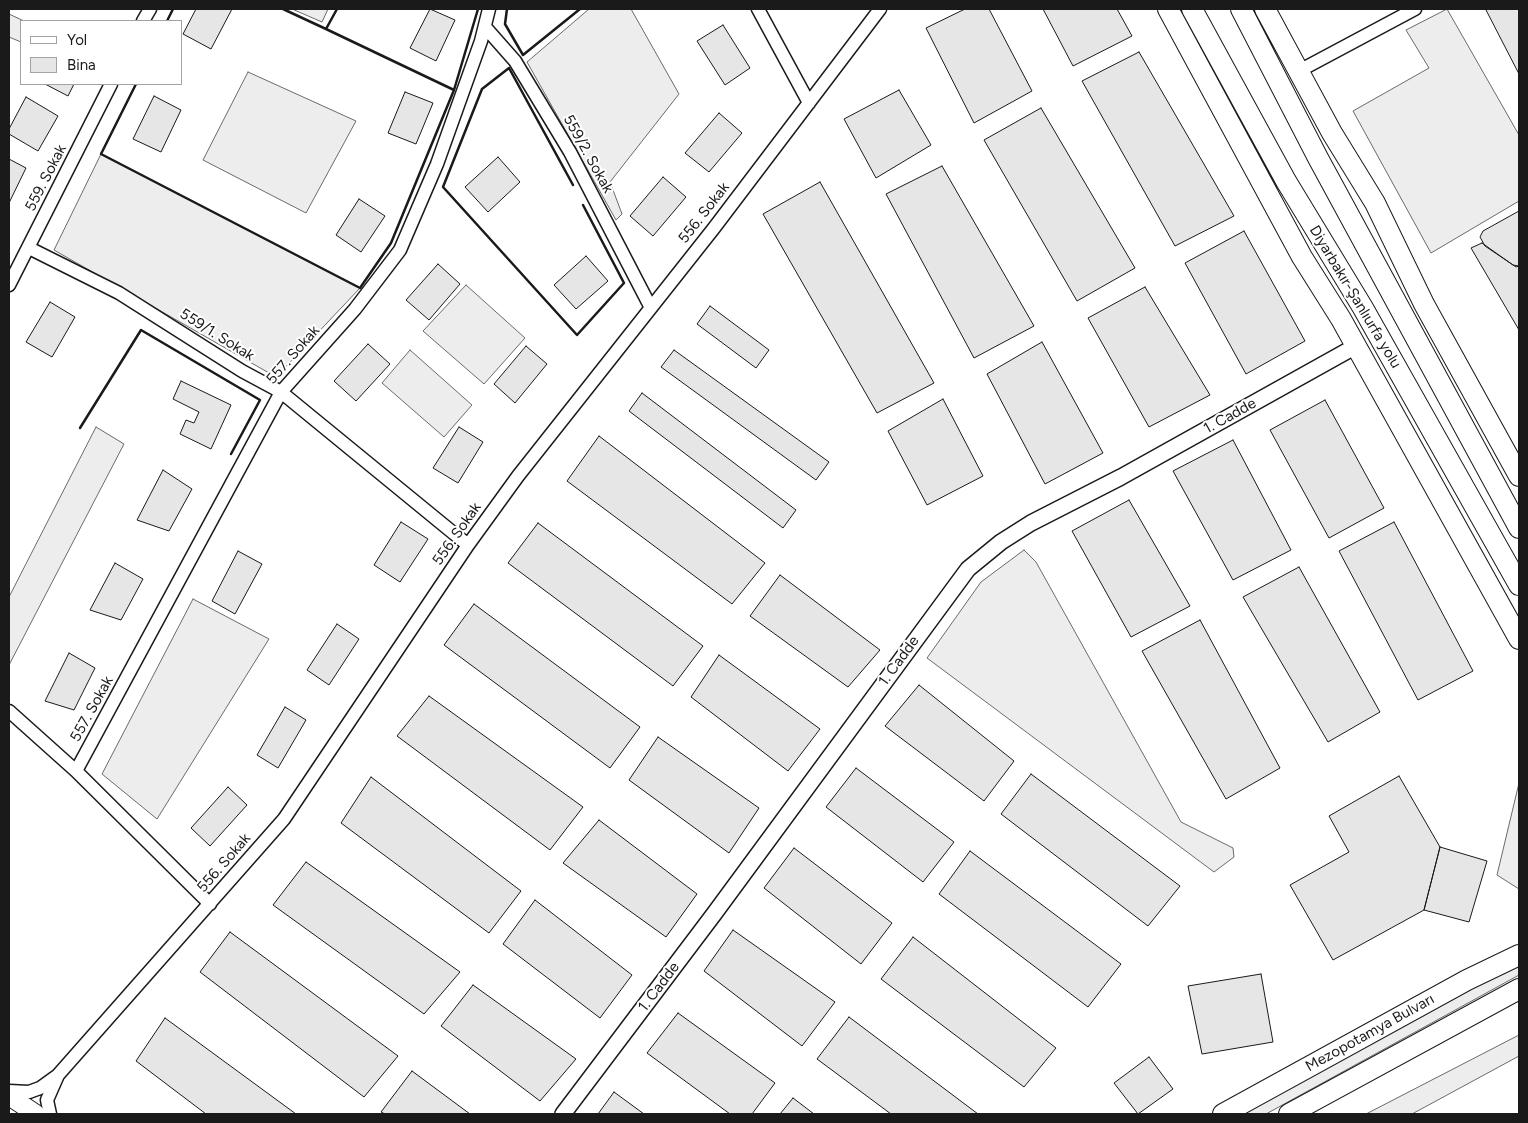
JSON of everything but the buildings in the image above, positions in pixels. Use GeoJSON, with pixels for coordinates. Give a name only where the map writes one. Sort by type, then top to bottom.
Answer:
{"type":"FeatureCollection","features":[{"type":"Feature","properties":{"kind":"main road"},"geometry":{"type":"LineString","coordinates":[[1169,9],[1212,71],[1255,125]]}},
{"type":"Feature","properties":{"kind":"main road"},"geometry":{"type":"LineString","coordinates":[[1169,9],[1302,257],[1356,346],[1519,638]]}},
{"type":"Feature","properties":{"kind":"main road","name":"Diyarbakır-Şanlıurfa yolu"},"geometry":{"type":"LineString","coordinates":[[1192,9],[1286,182],[1363,308],[1519,585]]}},
{"type":"Feature","properties":{"kind":"main road","name":"Diyarbakır-Şanlıurfa yolu"},"geometry":{"type":"LineString","coordinates":[[1241,9],[1318,158],[1519,528]]}},
{"type":"Feature","properties":{"kind":"main road"},"geometry":{"type":"LineString","coordinates":[[1265,9],[1297,72],[1375,203],[1424,304],[1517,466]]}},
{"type":"Feature","properties":{"kind":"main road"},"geometry":{"type":"LineString","coordinates":[[1332,133],[1385,258],[1412,332]]}},
{"type":"Feature","properties":{"kind":"main road","name":"Mezopotamya Bulvarı"},"geometry":{"type":"LineString","coordinates":[[1222,1114],[1467,980],[1519,955]]}},
{"type":"Feature","properties":{"kind":"main road"},"geometry":{"type":"LineString","coordinates":[[1289,1114],[1519,989]]}},
{"type":"Feature","properties":{"kind":"main road"},"geometry":{"type":"LineString","coordinates":[[9,1096],[36,1114]]}},
{"type":"Feature","properties":{"kind":"street"},"geometry":{"type":"LineString","coordinates":[[144,20],[150,9]]}},
{"type":"Feature","properties":{"kind":"street","name":"557. Sokak"},"geometry":{"type":"LineString","coordinates":[[76,772],[281,392],[355,309],[400,250],[437,164],[485,27],[489,9]]}},
{"type":"Feature","properties":{"kind":"street"},"geometry":{"type":"LineString","coordinates":[[758,9],[809,103]]}},
{"type":"Feature","properties":{"kind":"street","name":"556. Sokak"},"geometry":{"type":"LineString","coordinates":[[58,1075],[284,819],[468,545],[518,476],[650,306],[714,228],[880,9]]}},
{"type":"Feature","properties":{"kind":"street"},"geometry":{"type":"LineString","coordinates":[[1297,72],[1415,9]]}},
{"type":"Feature","properties":{"kind":"street","name":"559/2. Sokak"},"geometry":{"type":"LineString","coordinates":[[485,27],[515,61],[565,144],[650,306]]}},
{"type":"Feature","properties":{"kind":"street","name":"559. Sokak"},"geometry":{"type":"LineString","coordinates":[[9,285],[110,85]]}},
{"type":"Feature","properties":{"kind":"street","name":"559/1. Sokak"},"geometry":{"type":"LineString","coordinates":[[29,248],[119,294],[242,371],[281,392],[468,545]]}},
{"type":"Feature","properties":{"kind":"street","name":"1. Cadde"},"geometry":{"type":"LineString","coordinates":[[563,1114],[968,569],[1000,542],[1031,523],[1121,477],[1356,346]]}},
{"type":"Feature","properties":{"kind":"street"},"geometry":{"type":"LineString","coordinates":[[9,711],[76,772],[210,904]]}},
{"type":"Feature","properties":{"kind":"street"},"geometry":{"type":"LineString","coordinates":[[9,1090],[29,1092],[40,1088],[58,1075]]}},
{"type":"Feature","properties":{"kind":"street"},"geometry":{"type":"LineString","coordinates":[[50,1114],[47,1100],[58,1075]]}},
{"type":"Feature","properties":{"kind":"shaded area"},"geometry":{"type":"Polygon","coordinates":[[[292,9],[328,9],[322,22],[292,9]]]}},
{"type":"Feature","properties":{"kind":"shaded area"},"geometry":{"type":"Polygon","coordinates":[[[589,9],[631,9],[679,94],[610,182],[622,214],[616,220],[527,62],[589,9]]]}},
{"type":"Feature","properties":{"kind":"shaded area"},"geometry":{"type":"Polygon","coordinates":[[[1447,9],[1519,135],[1519,201],[1431,253],[1353,111],[1429,68],[1406,30],[1447,9]]]}},
{"type":"Feature","properties":{"kind":"shaded area"},"geometry":{"type":"Polygon","coordinates":[[[9,14],[22,20],[20,20],[20,42],[9,37],[9,14]]]}},
{"type":"Feature","properties":{"kind":"shaded area"},"geometry":{"type":"Polygon","coordinates":[[[248,72],[356,121],[306,213],[203,160],[248,72]]]}},
{"type":"Feature","properties":{"kind":"shaded area"},"geometry":{"type":"Polygon","coordinates":[[[101,154],[360,288],[276,377],[54,250],[101,154]]]}},
{"type":"Feature","properties":{"kind":"shaded area"},"geometry":{"type":"Polygon","coordinates":[[[466,285],[525,338],[484,384],[423,331],[466,285]]]}},
{"type":"Feature","properties":{"kind":"shaded area"},"geometry":{"type":"Polygon","coordinates":[[[410,350],[472,405],[444,437],[382,383],[410,350]]]}},
{"type":"Feature","properties":{"kind":"shaded area"},"geometry":{"type":"Polygon","coordinates":[[[96,427],[124,444],[9,665],[9,597],[96,427]]]}},
{"type":"Feature","properties":{"kind":"shaded area"},"geometry":{"type":"Polygon","coordinates":[[[1024,550],[1036,562],[1181,822],[1233,848],[1234,857],[1214,872],[927,658],[981,582],[1024,550]]]}},
{"type":"Feature","properties":{"kind":"shaded area"},"geometry":{"type":"Polygon","coordinates":[[[193,599],[269,639],[157,819],[102,774],[193,599]]]}},
{"type":"Feature","properties":{"kind":"shaded area"},"geometry":{"type":"Polygon","coordinates":[[[1519,783],[1519,889],[1497,875],[1519,783]]]}},
{"type":"Feature","properties":{"kind":"shaded area"},"geometry":{"type":"Polygon","coordinates":[[[1519,963],[1519,975],[1266,1114],[1243,1114],[1519,963]]]}},
{"type":"Feature","properties":{"kind":"shaded area"},"geometry":{"type":"Polygon","coordinates":[[[1519,1035],[1519,1056],[1412,1114],[1366,1114],[1519,1035]]]}},
{"type":"Feature","properties":{"kind":"wall"},"geometry":{"type":"LineString","coordinates":[[168,20],[173,9]]}},
{"type":"Feature","properties":{"kind":"wall"},"geometry":{"type":"LineString","coordinates":[[283,9],[326,29],[337,9]]}},
{"type":"Feature","properties":{"kind":"wall"},"geometry":{"type":"LineString","coordinates":[[454,90],[478,9]]}},
{"type":"Feature","properties":{"kind":"wall"},"geometry":{"type":"LineString","coordinates":[[507,9],[505,24],[523,55],[580,9]]}},
{"type":"Feature","properties":{"kind":"wall"},"geometry":{"type":"LineString","coordinates":[[136,85],[101,154],[360,288],[391,243],[454,90],[326,29]]}},
{"type":"Feature","properties":{"kind":"wall"},"geometry":{"type":"LineString","coordinates":[[573,185],[509,68],[482,89],[443,187],[577,335],[624,283],[583,205]]}},
{"type":"Feature","properties":{"kind":"wall"},"geometry":{"type":"LineString","coordinates":[[80,428],[141,330],[260,400],[231,454]]}}]}
